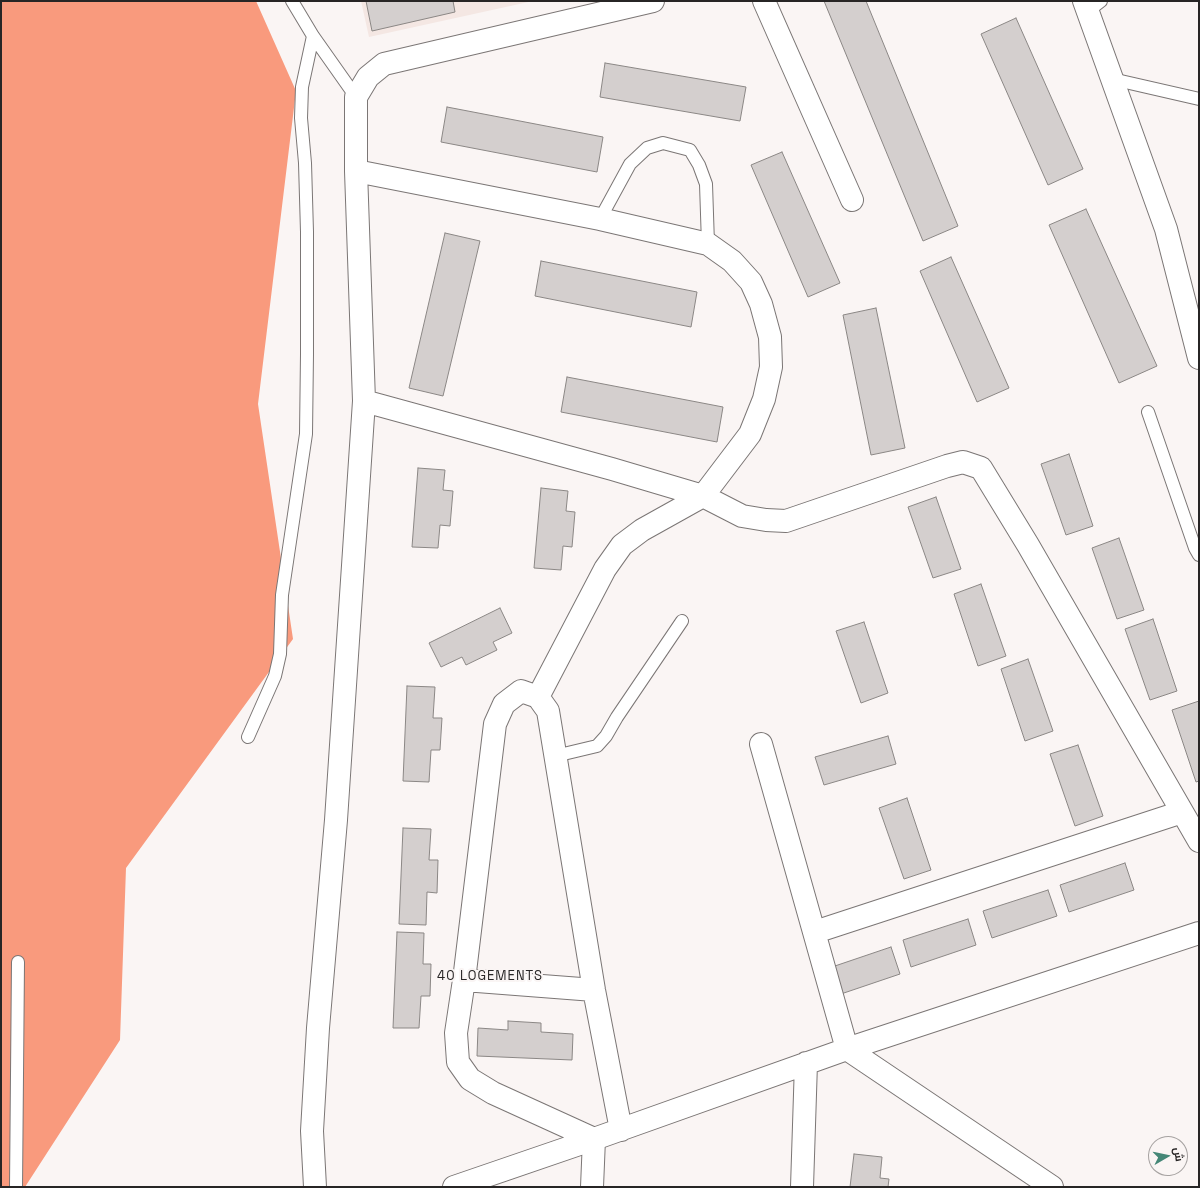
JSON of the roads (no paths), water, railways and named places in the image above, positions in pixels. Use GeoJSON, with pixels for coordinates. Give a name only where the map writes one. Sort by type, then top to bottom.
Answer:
{"type":"FeatureCollection","features":[{"type":"Feature","properties":{"kind":"street"},"geometry":{"type":"LineString","coordinates":[[315,1187],[312,1131],[318,1028],[336,812],[364,401],[356,171],[356,97],[368,77],[384,64],[653,1]]}},
{"type":"Feature","properties":{"kind":"street"},"geometry":{"type":"LineString","coordinates":[[764,1],[852,200]]}},
{"type":"Feature","properties":{"kind":"street"},"geometry":{"type":"LineString","coordinates":[[1091,4],[1112,79],[1166,229],[1199,358]]}},
{"type":"Feature","properties":{"kind":"street"},"geometry":{"type":"LineString","coordinates":[[356,171],[600,219],[708,244],[732,261],[751,282],[762,304],[770,337],[771,367],[764,399],[750,434],[703,496],[642,530],[622,545],[605,569],[538,697]]}},
{"type":"Feature","properties":{"kind":"street"},"geometry":{"type":"LineString","coordinates":[[364,401],[612,469],[703,496],[742,516],[766,520],[786,521],[946,466],[963,462],[981,468],[1028,545],[1199,841]]}},
{"type":"Feature","properties":{"kind":"street"},"geometry":{"type":"LineString","coordinates":[[594,1139],[493,1093],[470,1079],[458,1062],[456,1033],[464,980],[495,724],[504,704],[521,691],[538,697],[548,711],[594,990],[621,1130]]}},
{"type":"Feature","properties":{"kind":"street"},"geometry":{"type":"LineString","coordinates":[[761,744],[848,1049],[1052,1187]]}},
{"type":"Feature","properties":{"kind":"street"},"geometry":{"type":"LineString","coordinates":[[814,932],[1182,812]]}},
{"type":"Feature","properties":{"kind":"street"},"geometry":{"type":"LineString","coordinates":[[454,1187],[621,1130],[806,1063],[1199,933]]}},
{"type":"Feature","properties":{"kind":"street"},"geometry":{"type":"LineString","coordinates":[[464,980],[594,990]]}},
{"type":"Feature","properties":{"kind":"street"},"geometry":{"type":"LineString","coordinates":[[802,1187],[806,1063]]}},
{"type":"Feature","properties":{"kind":"street"},"geometry":{"type":"LineString","coordinates":[[592,1187],[594,1139]]}},
{"type":"Feature","properties":{"kind":"lane"},"geometry":{"type":"LineString","coordinates":[[292,1],[313,36],[356,97]]}},
{"type":"Feature","properties":{"kind":"lane"},"geometry":{"type":"LineString","coordinates":[[248,737],[275,676],[280,654],[282,595],[306,434],[307,232],[305,163],[301,118],[302,87],[313,36]]}},
{"type":"Feature","properties":{"kind":"lane"},"geometry":{"type":"LineString","coordinates":[[1112,79],[1199,99]]}},
{"type":"Feature","properties":{"kind":"lane"},"geometry":{"type":"LineString","coordinates":[[600,219],[630,164],[647,148],[662,143],[690,150],[699,165],[706,184],[708,244]]}},
{"type":"Feature","properties":{"kind":"lane"},"geometry":{"type":"LineString","coordinates":[[1148,412],[1195,548],[1199,555]]}},
{"type":"Feature","properties":{"kind":"lane"},"geometry":{"type":"LineString","coordinates":[[555,756],[596,746],[606,736],[682,621]]}},
{"type":"Feature","properties":{"kind":"lane"},"geometry":{"type":"LineString","coordinates":[[16,1187],[18,962]]}},
{"type":"Feature","properties":{"kind":"district","name":"40 LOGEMENTS"},"geometry":{"type":"Point","coordinates":[490,976]}}]}
